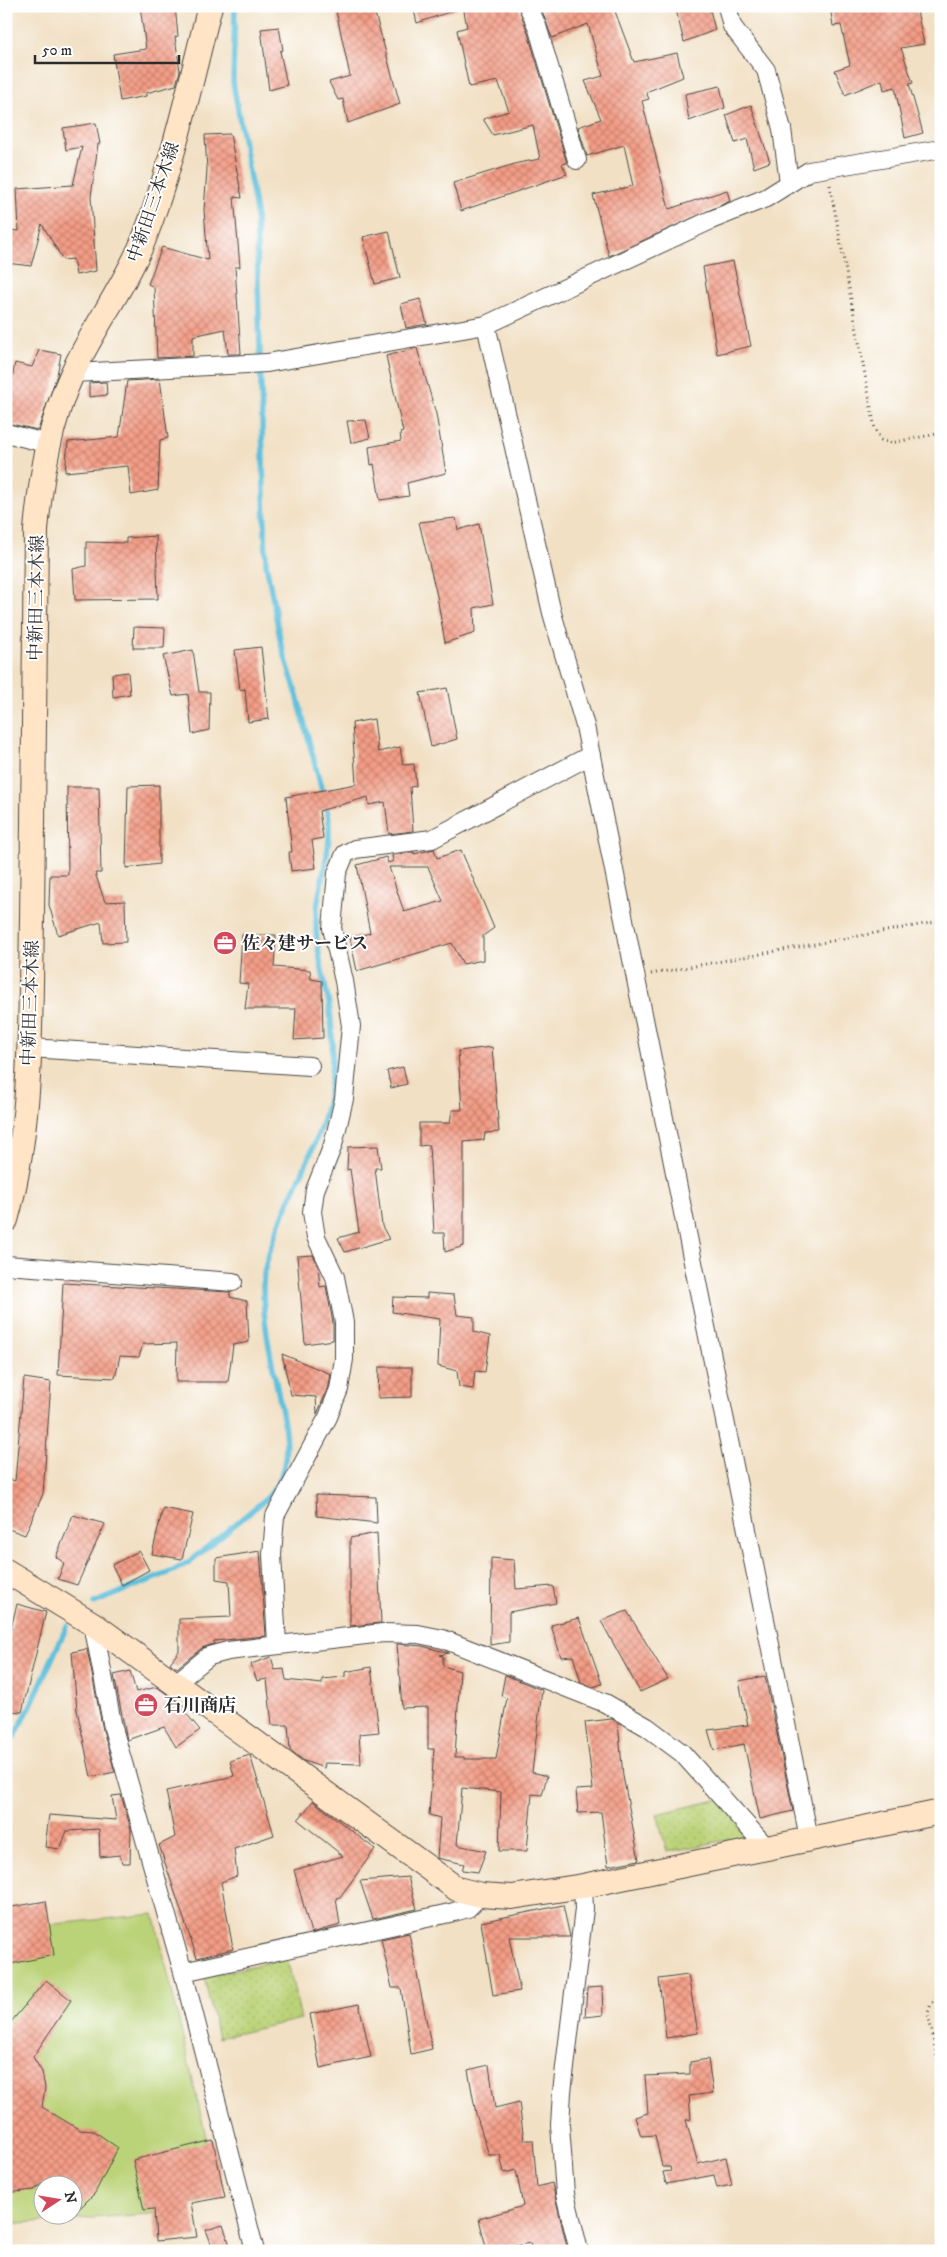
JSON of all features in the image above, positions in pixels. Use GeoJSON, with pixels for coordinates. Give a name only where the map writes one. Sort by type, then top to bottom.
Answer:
{"type":"FeatureCollection","features":[{"type":"Feature","properties":{"kind":"main road","name":"中新田三本木線"},"geometry":{"type":"LineString","coordinates":[[6,1220],[14,1190],[23,1136],[30,1048],[36,530],[40,484],[57,413],[73,373],[126,278],[144,240],[162,187],[210,6]]}},
{"type":"Feature","properties":{"kind":"main road"},"geometry":{"type":"LineString","coordinates":[[6,1570],[92,1624],[176,1683],[457,1889],[481,1895],[512,1897],[583,1886],[941,1812]]}},
{"type":"Feature","properties":{"kind":"street"},"geometry":{"type":"LineString","coordinates":[[528,6],[537,26],[577,160]]}},
{"type":"Feature","properties":{"kind":"street"},"geometry":{"type":"LineString","coordinates":[[727,6],[732,26],[766,70],[782,129],[789,183]]}},
{"type":"Feature","properties":{"kind":"street"},"geometry":{"type":"LineString","coordinates":[[73,373],[262,364],[486,325],[711,220],[766,198],[809,171],[941,149]]}},
{"type":"Feature","properties":{"kind":"street"},"geometry":{"type":"LineString","coordinates":[[486,325],[552,613],[585,726],[809,1838]]}},
{"type":"Feature","properties":{"kind":"street"},"geometry":{"type":"LineString","coordinates":[[6,433],[50,444]]}},
{"type":"Feature","properties":{"kind":"street"},"geometry":{"type":"LineString","coordinates":[[277,1644],[272,1555],[276,1516],[328,1417],[340,1389],[344,1359],[344,1322],[335,1277],[316,1237],[312,1212],[315,1190],[333,1145],[344,1099],[351,1026],[344,981],[332,928],[337,873],[345,854],[356,848],[432,839],[591,755]]}},
{"type":"Feature","properties":{"kind":"street"},"geometry":{"type":"LineString","coordinates":[[30,1048],[310,1066]]}},
{"type":"Feature","properties":{"kind":"street"},"geometry":{"type":"LineString","coordinates":[[6,1265],[233,1282]]}},
{"type":"Feature","properties":{"kind":"street"},"geometry":{"type":"LineString","coordinates":[[92,1624],[113,1728],[183,1972],[255,2251]]}},
{"type":"Feature","properties":{"kind":"street"},"geometry":{"type":"LineString","coordinates":[[176,1683],[209,1656],[228,1651],[383,1633],[418,1634],[443,1639],[605,1703],[647,1727],[682,1752],[767,1848]]}},
{"type":"Feature","properties":{"kind":"street"},"geometry":{"type":"LineString","coordinates":[[579,2251],[565,2194],[560,2125],[562,2092],[584,1909],[583,1886]]}},
{"type":"Feature","properties":{"kind":"street"},"geometry":{"type":"LineString","coordinates":[[183,1972],[454,1912],[468,1908],[481,1895]]}},
{"type":"Feature","properties":{"kind":"path"},"geometry":{"type":"LineString","coordinates":[[827,167],[874,429],[881,440],[891,443],[941,434]]}},
{"type":"Feature","properties":{"kind":"path"},"geometry":{"type":"LineString","coordinates":[[636,977],[941,920]]}},
{"type":"Feature","properties":{"kind":"path"},"geometry":{"type":"LineString","coordinates":[[941,1996],[931,2004],[928,2014],[941,2078]]}},
{"type":"Feature","properties":{"kind":"green space"},"geometry":{"type":"Polygon","coordinates":[[[720,1799],[747,1836],[667,1852],[657,1814],[720,1799]]]}},
{"type":"Feature","properties":{"kind":"green space"},"geometry":{"type":"Polygon","coordinates":[[[154,1914],[220,2197],[149,2214],[82,2219],[82,2174],[32,2174],[32,2222],[6,2224],[6,1929],[154,1914]]]}},
{"type":"Feature","properties":{"kind":"green space"},"geometry":{"type":"Polygon","coordinates":[[[287,1958],[301,2019],[218,2038],[204,1977],[287,1958]]]}},
{"type":"Feature","properties":{"kind":"building"},"geometry":{"type":"Polygon","coordinates":[[[140,6],[175,6],[178,36],[175,37],[180,71],[176,85],[146,93],[146,96],[120,101],[113,54],[146,49],[140,6]]]}},
{"type":"Feature","properties":{"kind":"building"},"geometry":{"type":"Polygon","coordinates":[[[335,6],[373,6],[400,104],[348,123],[343,99],[338,100],[329,82],[350,76],[335,6]]]}},
{"type":"Feature","properties":{"kind":"building"},"geometry":{"type":"Polygon","coordinates":[[[413,6],[458,6],[458,9],[417,23],[413,6]]]}},
{"type":"Feature","properties":{"kind":"building"},"geometry":{"type":"Polygon","coordinates":[[[463,6],[518,6],[567,163],[562,164],[567,174],[461,211],[453,183],[518,163],[540,159],[533,125],[493,135],[483,119],[509,111],[498,81],[469,87],[457,30],[467,27],[463,6]]]}},
{"type":"Feature","properties":{"kind":"building"},"geometry":{"type":"Polygon","coordinates":[[[550,6],[613,6],[634,62],[677,53],[683,77],[646,92],[649,99],[642,101],[669,209],[727,190],[730,201],[609,256],[593,195],[633,186],[624,145],[587,156],[578,127],[601,119],[585,81],[603,76],[588,24],[552,38],[541,8],[550,6]]]}},
{"type":"Feature","properties":{"kind":"building"},"geometry":{"type":"Polygon","coordinates":[[[675,6],[709,6],[715,30],[684,42],[675,6]]]}},
{"type":"Feature","properties":{"kind":"building"},"geometry":{"type":"Polygon","coordinates":[[[830,6],[916,6],[924,44],[901,48],[913,83],[909,84],[923,133],[905,138],[895,87],[884,90],[882,80],[845,95],[835,70],[850,65],[841,25],[833,26],[830,6]]]}},
{"type":"Feature","properties":{"kind":"building"},"geometry":{"type":"Polygon","coordinates":[[[279,27],[283,50],[280,51],[287,85],[269,90],[261,29],[279,27]]]}},
{"type":"Feature","properties":{"kind":"building"},"geometry":{"type":"Polygon","coordinates":[[[720,86],[725,108],[689,121],[685,94],[720,86]]]}},
{"type":"Feature","properties":{"kind":"building"},"geometry":{"type":"Polygon","coordinates":[[[751,105],[770,162],[754,168],[747,139],[735,143],[726,115],[751,105]]]}},
{"type":"Feature","properties":{"kind":"building"},"geometry":{"type":"Polygon","coordinates":[[[96,123],[100,144],[98,144],[91,197],[96,271],[76,275],[73,259],[63,260],[42,224],[31,266],[6,263],[9,230],[19,231],[17,189],[73,185],[82,147],[66,150],[63,128],[96,123]]]}},
{"type":"Feature","properties":{"kind":"building"},"geometry":{"type":"Polygon","coordinates":[[[230,134],[242,198],[234,197],[240,267],[235,267],[241,354],[228,354],[225,329],[193,336],[193,356],[157,358],[154,287],[148,284],[162,247],[208,260],[204,210],[207,170],[205,135],[230,134]]]}},
{"type":"Feature","properties":{"kind":"building"},"geometry":{"type":"Polygon","coordinates":[[[389,231],[400,278],[375,284],[363,237],[389,231]]]}},
{"type":"Feature","properties":{"kind":"building"},"geometry":{"type":"Polygon","coordinates":[[[733,261],[751,346],[717,354],[703,267],[733,261]]]}},
{"type":"Feature","properties":{"kind":"building"},"geometry":{"type":"Polygon","coordinates":[[[420,299],[427,324],[406,328],[401,304],[420,299]]]}},
{"type":"Feature","properties":{"kind":"building"},"geometry":{"type":"Polygon","coordinates":[[[417,348],[436,414],[446,473],[407,483],[409,496],[380,500],[374,464],[371,465],[369,447],[401,441],[400,433],[403,432],[386,356],[417,348]]]}},
{"type":"Feature","properties":{"kind":"building"},"geometry":{"type":"Polygon","coordinates":[[[39,350],[61,354],[57,375],[38,430],[6,423],[6,410],[15,363],[32,367],[39,350]]]}},
{"type":"Feature","properties":{"kind":"building"},"geometry":{"type":"Polygon","coordinates":[[[160,379],[168,438],[160,440],[158,490],[131,495],[128,466],[65,472],[68,442],[119,437],[127,381],[160,379]]]}},
{"type":"Feature","properties":{"kind":"building"},"geometry":{"type":"Polygon","coordinates":[[[106,382],[107,395],[89,397],[89,383],[106,382]]]}},
{"type":"Feature","properties":{"kind":"building"},"geometry":{"type":"Polygon","coordinates":[[[366,420],[370,438],[351,443],[347,421],[366,420]]]}},
{"type":"Feature","properties":{"kind":"building"},"geometry":{"type":"Polygon","coordinates":[[[456,518],[458,530],[479,524],[493,604],[474,608],[475,633],[445,643],[437,596],[419,522],[456,518]]]}},
{"type":"Feature","properties":{"kind":"building"},"geometry":{"type":"Polygon","coordinates":[[[156,536],[158,599],[75,600],[73,569],[86,566],[86,542],[126,543],[126,538],[156,536]]]}},
{"type":"Feature","properties":{"kind":"building"},"geometry":{"type":"Polygon","coordinates":[[[134,627],[165,628],[164,648],[133,648],[134,627]]]}},
{"type":"Feature","properties":{"kind":"building"},"geometry":{"type":"Polygon","coordinates":[[[261,647],[269,719],[248,722],[245,689],[240,690],[235,650],[261,647]]]}},
{"type":"Feature","properties":{"kind":"building"},"geometry":{"type":"Polygon","coordinates":[[[193,650],[199,692],[210,692],[209,730],[192,734],[188,694],[173,696],[163,656],[193,650]]]}},
{"type":"Feature","properties":{"kind":"building"},"geometry":{"type":"Polygon","coordinates":[[[128,672],[130,694],[113,697],[112,674],[128,672]]]}},
{"type":"Feature","properties":{"kind":"building"},"geometry":{"type":"Polygon","coordinates":[[[447,688],[457,739],[431,747],[420,693],[447,688]]]}},
{"type":"Feature","properties":{"kind":"building"},"geometry":{"type":"Polygon","coordinates":[[[374,719],[378,752],[400,747],[403,765],[414,764],[416,786],[410,787],[413,831],[389,834],[385,802],[369,805],[368,797],[319,811],[323,838],[312,840],[316,868],[291,871],[289,852],[292,852],[286,797],[356,784],[352,723],[374,719]]]}},
{"type":"Feature","properties":{"kind":"building"},"geometry":{"type":"Polygon","coordinates":[[[159,785],[159,864],[126,868],[128,786],[159,785]]]}},
{"type":"Feature","properties":{"kind":"building"},"geometry":{"type":"Polygon","coordinates":[[[67,787],[99,787],[101,873],[95,873],[105,902],[125,901],[126,942],[103,943],[101,922],[58,935],[49,905],[50,875],[68,875],[67,787]]]}},
{"type":"Feature","properties":{"kind":"building"},"geometry":{"type":"Polygon","coordinates":[[[434,849],[437,858],[461,850],[494,928],[483,936],[483,960],[463,964],[452,943],[357,971],[350,938],[370,933],[357,865],[386,857],[388,863],[393,861],[392,855],[414,852],[414,854],[434,849]],[[389,867],[404,912],[443,901],[428,867],[389,867]]]}},
{"type":"Feature","properties":{"kind":"building"},"geometry":{"type":"Polygon","coordinates":[[[242,935],[276,935],[274,967],[310,970],[311,979],[322,981],[323,1038],[294,1040],[296,1009],[245,1009],[248,984],[239,983],[242,935]]]}},
{"type":"Feature","properties":{"kind":"building"},"geometry":{"type":"Polygon","coordinates":[[[492,1047],[499,1132],[485,1133],[484,1140],[464,1142],[464,1246],[445,1252],[444,1233],[434,1233],[429,1145],[419,1146],[419,1123],[450,1123],[452,1110],[462,1110],[458,1051],[492,1047]]]}},
{"type":"Feature","properties":{"kind":"building"},"geometry":{"type":"Polygon","coordinates":[[[403,1067],[407,1084],[391,1088],[387,1071],[403,1067]]]}},
{"type":"Feature","properties":{"kind":"building"},"geometry":{"type":"Polygon","coordinates":[[[378,1146],[381,1168],[375,1168],[382,1226],[389,1239],[345,1252],[338,1238],[359,1232],[350,1169],[347,1170],[348,1147],[378,1146]]]}},
{"type":"Feature","properties":{"kind":"building"},"geometry":{"type":"Polygon","coordinates":[[[313,1255],[318,1266],[320,1287],[326,1286],[333,1323],[333,1340],[305,1344],[297,1256],[313,1255]]]}},
{"type":"Feature","properties":{"kind":"building"},"geometry":{"type":"Polygon","coordinates":[[[63,1283],[230,1292],[230,1297],[247,1301],[249,1342],[233,1345],[228,1382],[176,1382],[177,1343],[143,1344],[139,1357],[120,1356],[115,1378],[58,1375],[63,1283]]]}},
{"type":"Feature","properties":{"kind":"building"},"geometry":{"type":"Polygon","coordinates":[[[427,1293],[454,1295],[457,1315],[474,1317],[474,1332],[490,1336],[485,1372],[475,1371],[473,1389],[459,1387],[457,1371],[438,1366],[440,1319],[392,1312],[393,1297],[427,1298],[427,1293]]]}},
{"type":"Feature","properties":{"kind":"building"},"geometry":{"type":"Polygon","coordinates":[[[282,1354],[331,1374],[329,1386],[317,1414],[316,1397],[291,1395],[282,1354]]]}},
{"type":"Feature","properties":{"kind":"building"},"geometry":{"type":"Polygon","coordinates":[[[379,1367],[412,1367],[412,1397],[378,1398],[379,1367]]]}},
{"type":"Feature","properties":{"kind":"building"},"geometry":{"type":"Polygon","coordinates":[[[24,1378],[51,1382],[43,1494],[25,1535],[6,1528],[6,1478],[15,1481],[24,1378]]]}},
{"type":"Feature","properties":{"kind":"building"},"geometry":{"type":"Polygon","coordinates":[[[316,1495],[376,1497],[377,1523],[317,1516],[316,1495]]]}},
{"type":"Feature","properties":{"kind":"building"},"geometry":{"type":"Polygon","coordinates":[[[163,1508],[193,1514],[182,1559],[152,1554],[163,1508]]]}},
{"type":"Feature","properties":{"kind":"building"},"geometry":{"type":"Polygon","coordinates":[[[73,1515],[105,1524],[77,1585],[58,1579],[64,1563],[56,1557],[73,1515]]]}},
{"type":"Feature","properties":{"kind":"building"},"geometry":{"type":"Polygon","coordinates":[[[377,1533],[381,1623],[350,1626],[350,1538],[377,1533]]]}},
{"type":"Feature","properties":{"kind":"building"},"geometry":{"type":"Polygon","coordinates":[[[139,1551],[149,1570],[122,1585],[112,1565],[139,1551]]]}},
{"type":"Feature","properties":{"kind":"building"},"geometry":{"type":"Polygon","coordinates":[[[260,1551],[266,1636],[214,1641],[214,1644],[202,1648],[177,1668],[170,1663],[179,1651],[179,1619],[231,1617],[229,1581],[216,1579],[216,1558],[260,1551]]]}},
{"type":"Feature","properties":{"kind":"building"},"geometry":{"type":"Polygon","coordinates":[[[491,1558],[514,1560],[516,1589],[553,1586],[556,1603],[509,1612],[509,1642],[490,1645],[491,1558]]]}},
{"type":"Feature","properties":{"kind":"building"},"geometry":{"type":"Polygon","coordinates":[[[17,1604],[46,1612],[22,1712],[6,1711],[6,1648],[17,1604]]]}},
{"type":"Feature","properties":{"kind":"building"},"geometry":{"type":"Polygon","coordinates":[[[627,1611],[668,1679],[640,1692],[601,1621],[627,1611]]]}},
{"type":"Feature","properties":{"kind":"building"},"geometry":{"type":"Polygon","coordinates":[[[579,1618],[602,1684],[593,1687],[581,1682],[573,1656],[561,1657],[551,1625],[579,1618]]]}},
{"type":"Feature","properties":{"kind":"building"},"geometry":{"type":"Polygon","coordinates":[[[397,1644],[422,1646],[449,1653],[439,1655],[443,1656],[443,1666],[460,1671],[455,1757],[464,1757],[464,1759],[496,1759],[507,1698],[501,1696],[505,1675],[542,1690],[532,1772],[547,1776],[542,1795],[532,1794],[527,1851],[499,1851],[501,1792],[462,1788],[457,1845],[486,1851],[478,1872],[462,1870],[464,1864],[437,1858],[440,1818],[429,1815],[434,1749],[428,1749],[428,1707],[402,1708],[397,1644]]]}},
{"type":"Feature","properties":{"kind":"building"},"geometry":{"type":"Polygon","coordinates":[[[87,1649],[103,1730],[115,1772],[91,1777],[77,1710],[72,1652],[87,1649]]]}},
{"type":"Feature","properties":{"kind":"building"},"geometry":{"type":"Polygon","coordinates":[[[271,1657],[275,1670],[284,1669],[286,1680],[322,1684],[322,1679],[345,1677],[345,1672],[371,1667],[379,1732],[359,1734],[361,1764],[325,1763],[324,1768],[304,1761],[290,1750],[288,1725],[272,1725],[267,1679],[257,1681],[251,1664],[271,1657]]]}},
{"type":"Feature","properties":{"kind":"building"},"geometry":{"type":"Polygon","coordinates":[[[130,1671],[136,1692],[157,1687],[175,1700],[200,1730],[176,1747],[164,1727],[127,1740],[114,1675],[130,1671]]]}},
{"type":"Feature","properties":{"kind":"building"},"geometry":{"type":"Polygon","coordinates":[[[765,1676],[793,1811],[760,1819],[744,1744],[714,1750],[708,1730],[748,1725],[739,1681],[765,1676]]]}},
{"type":"Feature","properties":{"kind":"building"},"geometry":{"type":"Polygon","coordinates":[[[612,1719],[618,1723],[623,1776],[639,1860],[608,1866],[601,1812],[578,1813],[576,1790],[593,1789],[585,1722],[612,1719]]]}},
{"type":"Feature","properties":{"kind":"building"},"geometry":{"type":"Polygon","coordinates":[[[250,1755],[274,1835],[234,1849],[237,1876],[221,1882],[233,1949],[197,1958],[159,1845],[175,1837],[166,1791],[234,1776],[230,1761],[250,1755]]]}},
{"type":"Feature","properties":{"kind":"building"},"geometry":{"type":"Polygon","coordinates":[[[121,1795],[131,1829],[130,1863],[122,1863],[120,1855],[100,1857],[99,1829],[67,1831],[60,1849],[45,1847],[49,1815],[116,1820],[112,1796],[121,1795]]]}},
{"type":"Feature","properties":{"kind":"building"},"geometry":{"type":"Polygon","coordinates":[[[313,1801],[375,1849],[340,1897],[336,1898],[340,1925],[311,1933],[294,1870],[343,1856],[298,1820],[313,1801]]]}},
{"type":"Feature","properties":{"kind":"building"},"geometry":{"type":"Polygon","coordinates":[[[408,1877],[417,1909],[373,1919],[360,1881],[408,1877]]]}},
{"type":"Feature","properties":{"kind":"building"},"geometry":{"type":"Polygon","coordinates":[[[46,1901],[54,1955],[6,1965],[6,1908],[46,1901]]]}},
{"type":"Feature","properties":{"kind":"building"},"geometry":{"type":"Polygon","coordinates":[[[563,1905],[570,1937],[509,1937],[520,1991],[493,1995],[481,1922],[563,1905]]]}},
{"type":"Feature","properties":{"kind":"building"},"geometry":{"type":"Polygon","coordinates":[[[409,1933],[432,2049],[411,2054],[401,1988],[392,1988],[381,1939],[409,1933]]]}},
{"type":"Feature","properties":{"kind":"building"},"geometry":{"type":"Polygon","coordinates":[[[688,1975],[698,2033],[666,2038],[659,1979],[688,1975]]]}},
{"type":"Feature","properties":{"kind":"building"},"geometry":{"type":"Polygon","coordinates":[[[46,1980],[71,2000],[33,2057],[42,2072],[45,2088],[42,2107],[80,2130],[94,2131],[118,2148],[95,2193],[82,2206],[82,2174],[32,2174],[32,2190],[6,2193],[6,2028],[46,1980]]]}},
{"type":"Feature","properties":{"kind":"building"},"geometry":{"type":"Polygon","coordinates":[[[602,1987],[603,2015],[585,2017],[587,1988],[602,1987]]]}},
{"type":"Feature","properties":{"kind":"building"},"geometry":{"type":"Polygon","coordinates":[[[359,2004],[371,2057],[320,2068],[310,2014],[359,2004]]]}},
{"type":"Feature","properties":{"kind":"building"},"geometry":{"type":"Polygon","coordinates":[[[708,2059],[713,2093],[689,2096],[691,2119],[686,2120],[698,2164],[726,2157],[732,2185],[717,2188],[714,2175],[666,2184],[663,2172],[671,2171],[670,2167],[662,2167],[655,2135],[641,2136],[635,2117],[648,2113],[645,2076],[690,2074],[690,2062],[708,2059]]]}},
{"type":"Feature","properties":{"kind":"building"},"geometry":{"type":"Polygon","coordinates":[[[489,2065],[495,2108],[519,2102],[524,2140],[533,2140],[537,2187],[552,2183],[568,2251],[532,2251],[530,2243],[487,2251],[479,2219],[523,2206],[516,2170],[504,2173],[500,2155],[489,2155],[476,2114],[468,2070],[489,2065]]]}},
{"type":"Feature","properties":{"kind":"building"},"geometry":{"type":"Polygon","coordinates":[[[213,2140],[225,2197],[191,2203],[197,2237],[156,2241],[154,2209],[144,2210],[133,2160],[213,2140]]]}},
{"type":"Feature","properties":{"kind":"building"},"geometry":{"type":"Polygon","coordinates":[[[223,2225],[232,2251],[214,2251],[206,2230],[223,2225]]]}},
{"type":"Feature","properties":{"kind":"waterway"},"geometry":{"type":"LineString","coordinates":[[94,1603],[173,1571],[189,1562],[266,1499],[279,1480],[284,1466],[286,1438],[266,1327],[263,1300],[264,1274],[282,1219],[324,1117],[331,1075],[331,1016],[316,932],[317,909],[328,845],[329,818],[297,695],[281,644],[266,563],[256,212],[233,82],[235,6]]}},
{"type":"Feature","properties":{"kind":"waterway"},"geometry":{"type":"LineString","coordinates":[[6,1747],[16,1734],[30,1707],[67,1626]]}},
{"type":"Feature","properties":{"kind":"place","name":"佐々建サービス"},"geometry":{"type":"Point","coordinates":[225,943]}},
{"type":"Feature","properties":{"kind":"place","name":"石川商店"},"geometry":{"type":"Point","coordinates":[146,1705]}}]}
